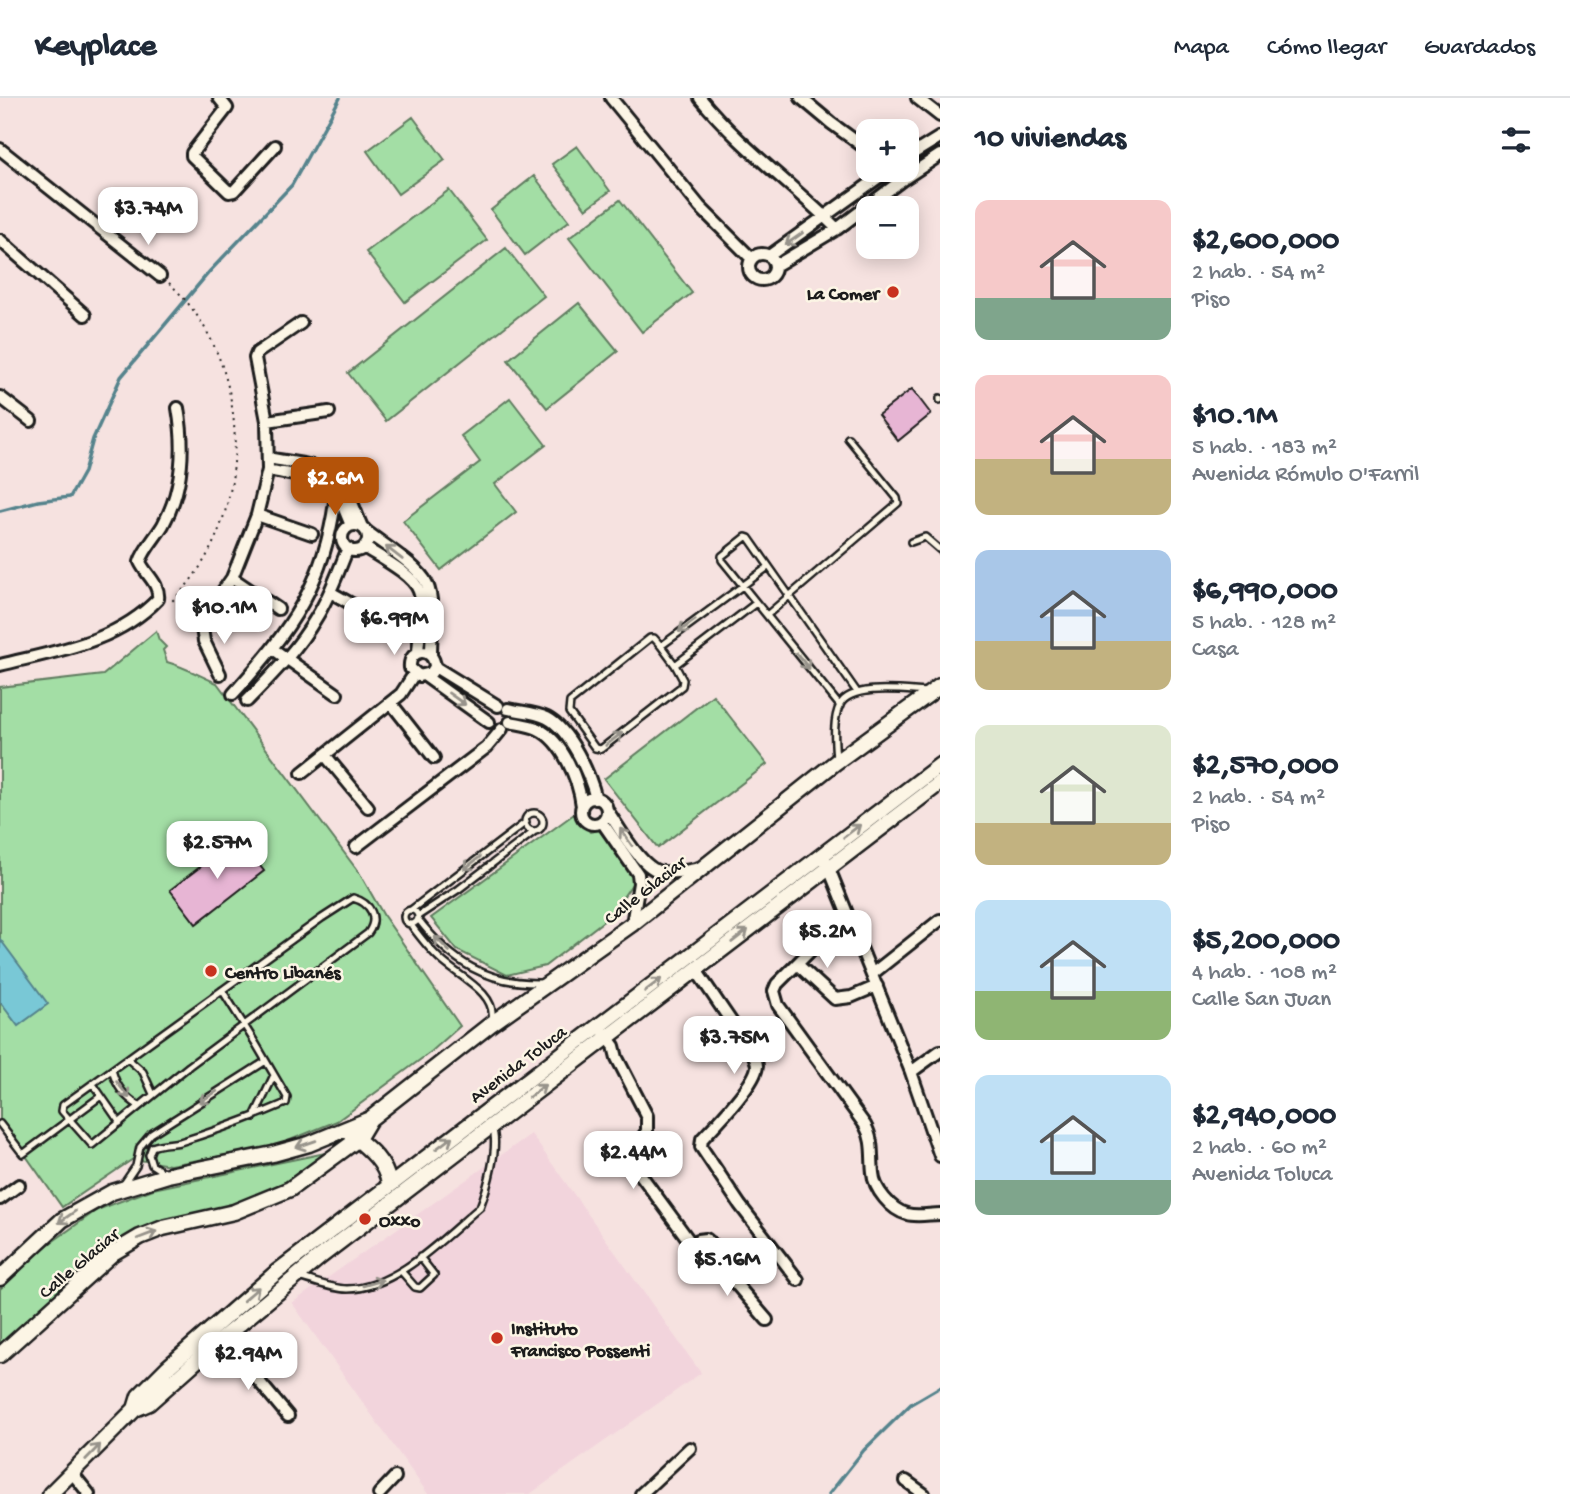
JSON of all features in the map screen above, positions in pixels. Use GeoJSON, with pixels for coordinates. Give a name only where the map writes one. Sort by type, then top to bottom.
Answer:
{"type":"FeatureCollection","features":[{"type":"Feature","properties":{"kind":"street"},"geometry":{"type":"LineString","coordinates":[[220,98],[227,108],[192,153],[194,160],[232,192],[275,146]]}},
{"type":"Feature","properties":{"kind":"street"},"geometry":{"type":"LineString","coordinates":[[611,98],[700,207],[752,259]]}},
{"type":"Feature","properties":{"kind":"street"},"geometry":{"type":"LineString","coordinates":[[700,98],[747,149],[837,229]]}},
{"type":"Feature","properties":{"kind":"street"},"geometry":{"type":"LineString","coordinates":[[802,98],[856,141]]}},
{"type":"Feature","properties":{"kind":"street"},"geometry":{"type":"LineString","coordinates":[[917,98],[940,116]]}},
{"type":"Feature","properties":{"kind":"street"},"geometry":{"type":"LineString","coordinates":[[919,150],[940,138]]}},
{"type":"Feature","properties":{"kind":"street"},"geometry":{"type":"LineString","coordinates":[[0,149],[163,279]]}},
{"type":"Feature","properties":{"kind":"street"},"geometry":{"type":"LineString","coordinates":[[919,168],[940,155]]}},
{"type":"Feature","properties":{"kind":"street"},"geometry":{"type":"LineString","coordinates":[[772,261],[825,217],[874,182]]}},
{"type":"Feature","properties":{"kind":"street"},"geometry":{"type":"LineString","coordinates":[[772,261],[775,272],[769,279],[757,279],[750,271],[752,259],[758,255],[772,261],[837,229],[898,182]]}},
{"type":"Feature","properties":{"kind":"street"},"geometry":{"type":"LineString","coordinates":[[0,240],[85,315]]}},
{"type":"Feature","properties":{"kind":"street"},"geometry":{"type":"LineString","coordinates":[[220,674],[204,641],[201,622],[232,578],[257,514],[268,470],[267,421],[255,358],[257,353],[301,323]]}},
{"type":"Feature","properties":{"kind":"street"},"geometry":{"type":"LineString","coordinates":[[0,397],[31,421]]}},
{"type":"Feature","properties":{"kind":"street"},"geometry":{"type":"LineString","coordinates":[[0,665],[88,643],[113,632],[158,599],[159,592],[155,583],[139,562],[165,522],[176,497],[182,456],[178,408]]}},
{"type":"Feature","properties":{"kind":"street"},"geometry":{"type":"LineString","coordinates":[[267,421],[329,412]]}},
{"type":"Feature","properties":{"kind":"street"},"geometry":{"type":"LineString","coordinates":[[268,458],[325,470],[338,478],[360,528],[417,571],[428,586],[430,595],[431,654],[435,667],[431,673],[420,675],[391,703],[302,773]]}},
{"type":"Feature","properties":{"kind":"street"},"geometry":{"type":"LineString","coordinates":[[268,470],[320,482],[330,488],[368,536],[364,547]]}},
{"type":"Feature","properties":{"kind":"street"},"geometry":{"type":"LineString","coordinates":[[233,694],[291,625],[313,583],[331,529],[336,494]]}},
{"type":"Feature","properties":{"kind":"street"},"geometry":{"type":"LineString","coordinates":[[257,514],[312,534]]}},
{"type":"Feature","properties":{"kind":"street"},"geometry":{"type":"LineString","coordinates":[[360,528],[343,533],[342,539],[353,551],[364,547]]}},
{"type":"Feature","properties":{"kind":"street"},"geometry":{"type":"LineString","coordinates":[[364,547],[411,579],[419,591],[421,600],[418,652]]}},
{"type":"Feature","properties":{"kind":"street"},"geometry":{"type":"LineString","coordinates":[[247,701],[288,658],[316,619],[348,548]]}},
{"type":"Feature","properties":{"kind":"street"},"geometry":{"type":"LineString","coordinates":[[232,578],[278,609]]}},
{"type":"Feature","properties":{"kind":"street"},"geometry":{"type":"LineString","coordinates":[[330,592],[382,621]]}},
{"type":"Feature","properties":{"kind":"street"},"geometry":{"type":"LineString","coordinates":[[273,649],[337,695]]}},
{"type":"Feature","properties":{"kind":"street"},"geometry":{"type":"LineString","coordinates":[[431,654],[425,651],[412,655],[410,668],[492,726],[538,729],[552,740],[576,775],[581,813],[589,823],[595,825],[602,822],[607,810]]}},
{"type":"Feature","properties":{"kind":"street"},"geometry":{"type":"LineString","coordinates":[[356,847],[487,747],[512,718],[503,708],[435,667]]}},
{"type":"Feature","properties":{"kind":"street","name":"Calle Glaciar"},"geometry":{"type":"LineString","coordinates":[[0,1278],[62,1220],[121,1188],[168,1175],[273,1154],[370,1119],[491,1024],[632,924],[836,762],[935,689]]}},
{"type":"Feature","properties":{"kind":"street"},"geometry":{"type":"LineString","coordinates":[[391,703],[434,758]]}},
{"type":"Feature","properties":{"kind":"street"},"geometry":{"type":"LineString","coordinates":[[489,722],[490,712],[503,708],[541,715],[555,723],[587,768],[596,799]]}},
{"type":"Feature","properties":{"kind":"street"},"geometry":{"type":"LineString","coordinates":[[325,755],[368,807]]}},
{"type":"Feature","properties":{"kind":"street","name":"Avenida Toluca"},"geometry":{"type":"LineString","coordinates":[[135,1409],[149,1404],[212,1347],[487,1119],[598,1035],[822,853],[940,765]]}},
{"type":"Feature","properties":{"kind":"street","name":"Avenida Toluca"},"geometry":{"type":"LineString","coordinates":[[598,1035],[696,970],[940,783]]}},
{"type":"Feature","properties":{"kind":"street"},"geometry":{"type":"LineString","coordinates":[[582,806],[586,802],[601,800],[644,863],[654,870],[664,873],[701,868]]}},
{"type":"Feature","properties":{"kind":"street"},"geometry":{"type":"LineString","coordinates":[[602,822],[638,874],[632,924]]}},
{"type":"Feature","properties":{"kind":"street"},"geometry":{"type":"LineString","coordinates":[[822,853],[911,1072],[940,1156]]}},
{"type":"Feature","properties":{"kind":"street"},"geometry":{"type":"LineString","coordinates":[[872,974],[940,920]]}},
{"type":"Feature","properties":{"kind":"street"},"geometry":{"type":"LineString","coordinates":[[818,943],[777,984],[775,997],[778,1005],[865,1125],[871,1136],[873,1176],[882,1195],[895,1208],[907,1214],[940,1214]]}},
{"type":"Feature","properties":{"kind":"street"},"geometry":{"type":"LineString","coordinates":[[797,964],[835,999],[851,997],[877,986]]}},
{"type":"Feature","properties":{"kind":"street"},"geometry":{"type":"LineString","coordinates":[[696,970],[754,1055],[757,1065],[739,1098],[702,1139],[701,1147],[740,1205],[798,1280]]}},
{"type":"Feature","properties":{"kind":"street"},"geometry":{"type":"LineString","coordinates":[[598,1035],[614,1046],[617,1058],[649,1123],[633,1151],[635,1167],[693,1246],[694,1254],[700,1259],[711,1255],[767,1320]]}},
{"type":"Feature","properties":{"kind":"street"},"geometry":{"type":"LineString","coordinates":[[911,1072],[940,1051]]}},
{"type":"Feature","properties":{"kind":"street","name":"Calle Glaciar"},"geometry":{"type":"LineString","coordinates":[[0,1355],[128,1242],[163,1228],[234,1212],[290,1189],[358,1139],[370,1119]]}},
{"type":"Feature","properties":{"kind":"street","name":"Avenida Toluca"},"geometry":{"type":"LineString","coordinates":[[51,1494],[135,1409],[139,1396],[188,1349],[278,1271],[389,1184],[487,1119]]}},
{"type":"Feature","properties":{"kind":"street"},"geometry":{"type":"LineString","coordinates":[[345,1129],[378,1158],[389,1184]]}},
{"type":"Feature","properties":{"kind":"street"},"geometry":{"type":"LineString","coordinates":[[0,1199],[19,1185]]}},
{"type":"Feature","properties":{"kind":"street"},"geometry":{"type":"LineString","coordinates":[[212,1347],[219,1355],[252,1373],[288,1416]]}},
{"type":"Feature","properties":{"kind":"street"},"geometry":{"type":"LineString","coordinates":[[641,1494],[690,1448]]}},
{"type":"Feature","properties":{"kind":"street"},"geometry":{"type":"LineString","coordinates":[[73,1474],[89,1494]]}},
{"type":"Feature","properties":{"kind":"street"},"geometry":{"type":"LineString","coordinates":[[379,1494],[396,1478]]}},
{"type":"Feature","properties":{"kind":"street"},"geometry":{"type":"LineString","coordinates":[[906,1481],[924,1494]]}},
{"type":"Feature","properties":{"kind":"lane"},"geometry":{"type":"LineString","coordinates":[[766,615],[898,503],[897,498],[848,438]]}},
{"type":"Feature","properties":{"kind":"lane"},"geometry":{"type":"LineString","coordinates":[[840,706],[721,558],[746,537],[857,692]]}},
{"type":"Feature","properties":{"kind":"lane"},"geometry":{"type":"LineString","coordinates":[[911,542],[925,537],[940,550]]}},
{"type":"Feature","properties":{"kind":"lane"},"geometry":{"type":"LineString","coordinates":[[661,646],[768,567]]}},
{"type":"Feature","properties":{"kind":"lane"},"geometry":{"type":"LineString","coordinates":[[675,665],[756,603]]}},
{"type":"Feature","properties":{"kind":"lane"},"geometry":{"type":"LineString","coordinates":[[650,638],[654,638],[675,665],[683,680],[682,686],[601,749],[595,748],[569,712],[570,702],[650,638]]}},
{"type":"Feature","properties":{"kind":"lane"},"geometry":{"type":"LineString","coordinates":[[836,762],[835,740],[840,706],[857,692],[935,689]]}},
{"type":"Feature","properties":{"kind":"lane"},"geometry":{"type":"LineString","coordinates":[[411,925],[535,831],[543,824],[541,816],[530,815],[494,847],[405,913],[404,919],[438,958],[487,999],[493,1013],[491,1024]]}},
{"type":"Feature","properties":{"kind":"lane"},"geometry":{"type":"LineString","coordinates":[[526,821],[528,829],[535,831]]}},
{"type":"Feature","properties":{"kind":"lane"},"geometry":{"type":"LineString","coordinates":[[494,847],[501,857]]}},
{"type":"Feature","properties":{"kind":"lane"},"geometry":{"type":"LineString","coordinates":[[452,879],[459,889]]}},
{"type":"Feature","properties":{"kind":"lane"},"geometry":{"type":"LineString","coordinates":[[435,892],[441,901]]}},
{"type":"Feature","properties":{"kind":"lane"},"geometry":{"type":"LineString","coordinates":[[354,898],[367,904],[374,915],[374,925],[368,933],[245,1027],[153,1094],[92,1145],[62,1111],[63,1105],[354,898]]}},
{"type":"Feature","properties":{"kind":"lane"},"geometry":{"type":"LineString","coordinates":[[411,910],[454,956],[476,971],[515,983],[547,983]]}},
{"type":"Feature","properties":{"kind":"lane"},"geometry":{"type":"LineString","coordinates":[[470,983],[476,971]]}},
{"type":"Feature","properties":{"kind":"lane"},"geometry":{"type":"LineString","coordinates":[[152,1165],[149,1155],[152,1147],[176,1143],[254,1117],[286,1103],[287,1097],[222,990]]}},
{"type":"Feature","properties":{"kind":"lane"},"geometry":{"type":"LineString","coordinates":[[128,1059],[143,1072],[153,1094]]}},
{"type":"Feature","properties":{"kind":"lane"},"geometry":{"type":"LineString","coordinates":[[121,1188],[136,1166],[144,1140],[266,1061]]}},
{"type":"Feature","properties":{"kind":"lane"},"geometry":{"type":"LineString","coordinates":[[112,1070],[123,1096],[139,1106]]}},
{"type":"Feature","properties":{"kind":"lane"},"geometry":{"type":"LineString","coordinates":[[254,1117],[274,1075]]}},
{"type":"Feature","properties":{"kind":"lane"},"geometry":{"type":"LineString","coordinates":[[93,1084],[120,1123]]}},
{"type":"Feature","properties":{"kind":"lane"},"geometry":{"type":"LineString","coordinates":[[0,1124],[23,1154],[100,1096]]}},
{"type":"Feature","properties":{"kind":"lane"},"geometry":{"type":"LineString","coordinates":[[297,1276],[346,1289],[380,1282],[420,1257],[480,1207],[496,1140],[487,1119]]}},
{"type":"Feature","properties":{"kind":"lane"},"geometry":{"type":"LineString","coordinates":[[144,1140],[152,1147]]}},
{"type":"Feature","properties":{"kind":"lane"},"geometry":{"type":"LineString","coordinates":[[136,1166],[152,1165],[168,1175]]}},
{"type":"Feature","properties":{"kind":"lane"},"geometry":{"type":"LineString","coordinates":[[401,1271],[415,1287],[420,1287],[434,1275],[420,1257]]}},
{"type":"Feature","properties":{"kind":"path"},"geometry":{"type":"LineString","coordinates":[[163,279],[194,310],[212,342],[224,374],[236,447],[223,516],[211,545],[198,567],[168,604]]}},
{"type":"Feature","properties":{"kind":"shaded area","name":"Instituto Francisco Possenti"},"geometry":{"type":"Polygon","coordinates":[[[531,1134],[701,1373],[530,1494],[428,1494],[292,1303],[531,1134]]]}},
{"type":"Feature","properties":{"kind":"green space"},"geometry":{"type":"Polygon","coordinates":[[[413,117],[445,160],[398,194],[367,151],[413,117]]]}},
{"type":"Feature","properties":{"kind":"green space"},"geometry":{"type":"Polygon","coordinates":[[[577,146],[610,191],[586,209],[552,164],[577,146]]]}},
{"type":"Feature","properties":{"kind":"green space"},"geometry":{"type":"Polygon","coordinates":[[[534,176],[569,221],[525,255],[491,210],[534,176]]]}},
{"type":"Feature","properties":{"kind":"green space"},"geometry":{"type":"Polygon","coordinates":[[[449,190],[487,240],[405,302],[366,252],[449,190]]]}},
{"type":"Feature","properties":{"kind":"green space"},"geometry":{"type":"Polygon","coordinates":[[[620,200],[692,293],[642,332],[569,238],[620,200]]]}},
{"type":"Feature","properties":{"kind":"green space"},"geometry":{"type":"Polygon","coordinates":[[[506,248],[544,296],[386,421],[348,373],[506,248]]]}},
{"type":"Feature","properties":{"kind":"green space"},"geometry":{"type":"Polygon","coordinates":[[[579,303],[618,351],[547,408],[508,360],[579,303]]]}},
{"type":"Feature","properties":{"kind":"green space"},"geometry":{"type":"Polygon","coordinates":[[[510,398],[546,445],[495,484],[516,512],[441,570],[403,521],[480,462],[461,436],[510,398]]]}},
{"type":"Feature","properties":{"kind":"green space","name":"Centro Libanés"},"geometry":{"type":"Polygon","coordinates":[[[156,631],[159,640],[166,647],[163,650],[167,662],[217,683],[360,874],[384,916],[460,1026],[432,1051],[337,1121],[273,1147],[170,1165],[133,1159],[62,1207],[0,1119],[0,687],[103,675],[156,631]]]}},
{"type":"Feature","properties":{"kind":"green space"},"geometry":{"type":"Polygon","coordinates":[[[713,695],[767,764],[658,848],[604,779],[713,695]]]}},
{"type":"Feature","properties":{"kind":"green space"},"geometry":{"type":"Polygon","coordinates":[[[574,814],[590,832],[599,830],[632,873],[632,884],[610,916],[545,966],[507,975],[457,950],[431,918],[574,814]]]}},
{"type":"Feature","properties":{"kind":"green space"},"geometry":{"type":"Polygon","coordinates":[[[335,1151],[259,1198],[183,1218],[116,1244],[0,1348],[0,1289],[38,1252],[97,1210],[153,1189],[335,1151]]]}},
{"type":"Feature","properties":{"kind":"water"},"geometry":{"type":"Polygon","coordinates":[[[0,939],[48,1004],[18,1026],[0,1002],[0,939]]]}},
{"type":"Feature","properties":{"kind":"building"},"geometry":{"type":"Polygon","coordinates":[[[912,389],[931,414],[898,441],[878,415],[912,389]]]}},
{"type":"Feature","properties":{"kind":"building"},"geometry":{"type":"Polygon","coordinates":[[[238,838],[264,871],[196,924],[170,890],[238,838]]]}},
{"type":"Feature","properties":{"kind":"waterway"},"geometry":{"type":"LineString","coordinates":[[0,511],[38,501],[70,497],[84,472],[93,439],[121,377],[210,271],[292,185],[340,98]]}},
{"type":"Feature","properties":{"kind":"waterway"},"geometry":{"type":"LineString","coordinates":[[829,1494],[864,1450],[911,1404],[940,1387]]}},
{"type":"Feature","properties":{"kind":"place","name":"La Comer"},"geometry":{"type":"Point","coordinates":[893,292]}},
{"type":"Feature","properties":{"kind":"place","name":"Centro Libanés"},"geometry":{"type":"Point","coordinates":[211,971]}},
{"type":"Feature","properties":{"kind":"place","name":"Oxxo"},"geometry":{"type":"Point","coordinates":[365,1219]}},
{"type":"Feature","properties":{"kind":"place","name":"Instituto Francisco Possenti"},"geometry":{"type":"Point","coordinates":[497,1338]}}]}
